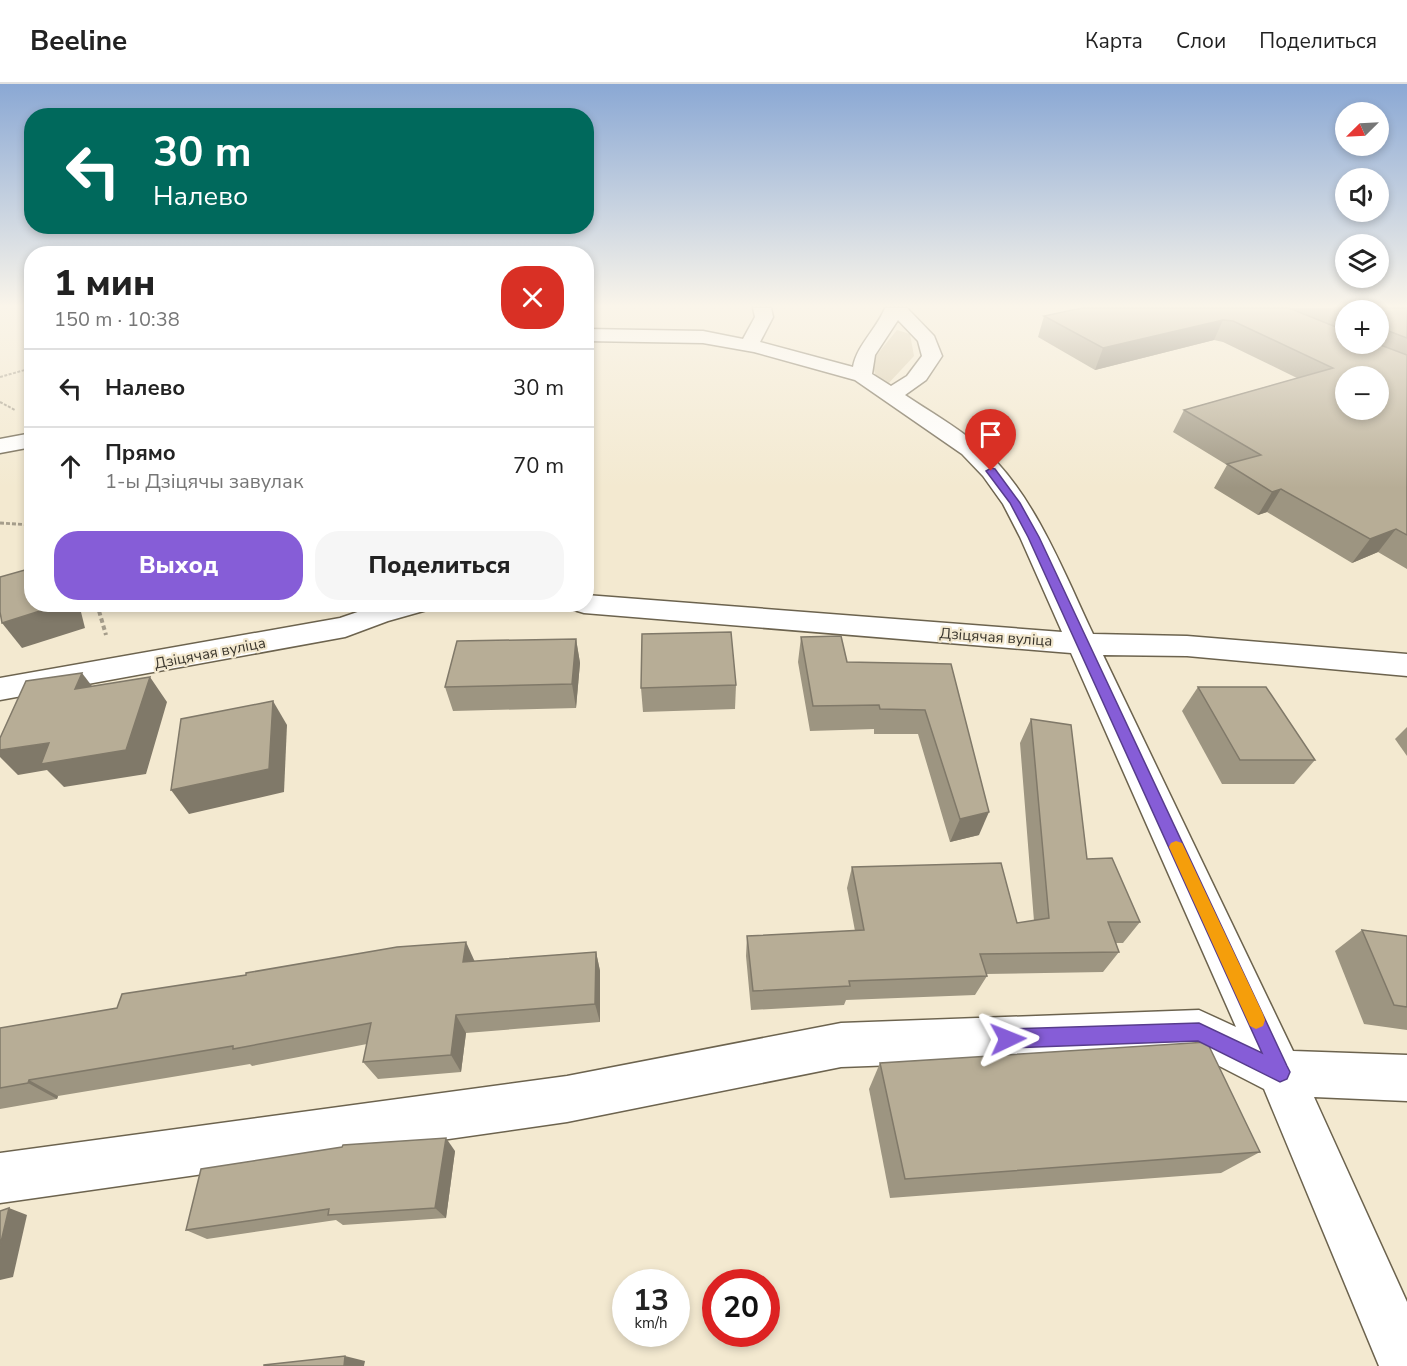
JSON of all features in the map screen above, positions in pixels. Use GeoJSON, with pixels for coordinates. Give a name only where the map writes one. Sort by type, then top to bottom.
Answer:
{"type":"FeatureCollection","features":[{"type":"Feature","properties":{"kind":"street"},"geometry":{"type":"LineString","coordinates":[[832,368],[862,376],[970,449],[991,471],[1015,503],[1034,537],[1280,1072],[1407,1366]]}},
{"type":"Feature","properties":{"kind":"street"},"geometry":{"type":"LineString","coordinates":[[862,376],[863,368]]}},
{"type":"Feature","properties":{"kind":"street"},"geometry":{"type":"LineString","coordinates":[[887,395],[904,389],[922,376],[926,368]]}},
{"type":"Feature","properties":{"kind":"street"},"geometry":{"type":"LineString","coordinates":[[0,446],[24,442]]}},
{"type":"Feature","properties":{"kind":"street","name":"Дзіцячая вуліца"},"geometry":{"type":"LineString","coordinates":[[594,605],[1082,644],[1187,646],[1407,665]]}},
{"type":"Feature","properties":{"kind":"street","name":"Дзіцячая вуліца"},"geometry":{"type":"LineString","coordinates":[[0,689],[345,627],[386,612]]}},
{"type":"Feature","properties":{"kind":"street"},"geometry":{"type":"LineString","coordinates":[[0,1178],[567,1099],[841,1045],[1199,1032],[1280,1072],[1407,1078]]}},
{"type":"Feature","properties":{"kind":"path"},"geometry":{"type":"LineString","coordinates":[[0,377],[24,370]]}},
{"type":"Feature","properties":{"kind":"path"},"geometry":{"type":"LineString","coordinates":[[0,523],[24,524]]}},
{"type":"Feature","properties":{"kind":"shaded area"},"geometry":{"type":"Polygon","coordinates":[[[873,368],[903,368],[887,385],[876,376],[873,368]]]}},
{"type":"Feature","properties":{"kind":"building"},"geometry":{"type":"Polygon","coordinates":[[[1335,368],[1335,420],[1389,420],[1389,368],[1407,368],[1407,535],[1396,529],[1370,539],[1281,489],[1272,492],[1227,464],[1261,455],[1184,410],[1335,368]]]}},
{"type":"Feature","properties":{"kind":"building"},"geometry":{"type":"Polygon","coordinates":[[[24,570],[24,612],[37,612],[2,623],[0,577],[24,570]]]}},
{"type":"Feature","properties":{"kind":"building"},"geometry":{"type":"Polygon","coordinates":[[[731,632],[736,685],[641,688],[642,634],[731,632]]]}},
{"type":"Feature","properties":{"kind":"building"},"geometry":{"type":"Polygon","coordinates":[[[841,636],[847,662],[951,664],[989,812],[960,819],[925,710],[880,709],[879,705],[813,706],[801,637],[841,636]]]}},
{"type":"Feature","properties":{"kind":"building"},"geometry":{"type":"Polygon","coordinates":[[[576,639],[572,684],[445,687],[457,641],[576,639]]]}},
{"type":"Feature","properties":{"kind":"building"},"geometry":{"type":"Polygon","coordinates":[[[82,673],[75,689],[150,677],[126,750],[41,764],[49,743],[0,750],[0,738],[26,681],[82,673]]]}},
{"type":"Feature","properties":{"kind":"building"},"geometry":{"type":"Polygon","coordinates":[[[1198,687],[1266,687],[1315,760],[1240,760],[1198,687]]]}},
{"type":"Feature","properties":{"kind":"building"},"geometry":{"type":"Polygon","coordinates":[[[273,701],[269,769],[171,790],[181,719],[273,701]]]}},
{"type":"Feature","properties":{"kind":"building"},"geometry":{"type":"Polygon","coordinates":[[[1031,719],[1071,725],[1087,859],[1112,858],[1140,922],[1108,922],[1119,952],[980,954],[987,976],[849,981],[850,986],[753,991],[747,936],[864,930],[852,867],[1001,863],[1017,923],[1049,918],[1031,719]]]}},
{"type":"Feature","properties":{"kind":"building"},"geometry":{"type":"Polygon","coordinates":[[[1362,930],[1407,936],[1407,1007],[1394,1005],[1362,930]]]}},
{"type":"Feature","properties":{"kind":"building"},"geometry":{"type":"Polygon","coordinates":[[[466,942],[463,962],[596,952],[595,1004],[456,1015],[451,1055],[363,1062],[371,1023],[233,1049],[233,1046],[29,1080],[28,1083],[0,1088],[0,1028],[117,1008],[122,994],[246,975],[246,973],[397,947],[466,942]]]}},
{"type":"Feature","properties":{"kind":"building"},"geometry":{"type":"Polygon","coordinates":[[[1207,1042],[1260,1152],[905,1179],[880,1063],[1207,1042]]]}},
{"type":"Feature","properties":{"kind":"building"},"geometry":{"type":"Polygon","coordinates":[[[446,1138],[435,1208],[328,1215],[329,1209],[186,1230],[201,1169],[342,1147],[343,1145],[446,1138]]]}},
{"type":"Feature","properties":{"kind":"building"},"geometry":{"type":"Polygon","coordinates":[[[9,1208],[0,1246],[0,1211],[9,1208]]]}},
{"type":"Feature","properties":{"kind":"building"},"geometry":{"type":"Polygon","coordinates":[[[345,1356],[344,1366],[264,1366],[264,1365],[345,1356]]]}},
{"type":"Feature","properties":{"kind":"slow traffic"},"geometry":{"type":"LineString","coordinates":[[1176,847],[1256,1020]]}},
{"type":"Feature","properties":{"kind":"route"},"geometry":{"type":"LineString","coordinates":[[991,471],[1015,503],[1034,537],[1280,1072],[1199,1032],[1008,1039]]}}]}
